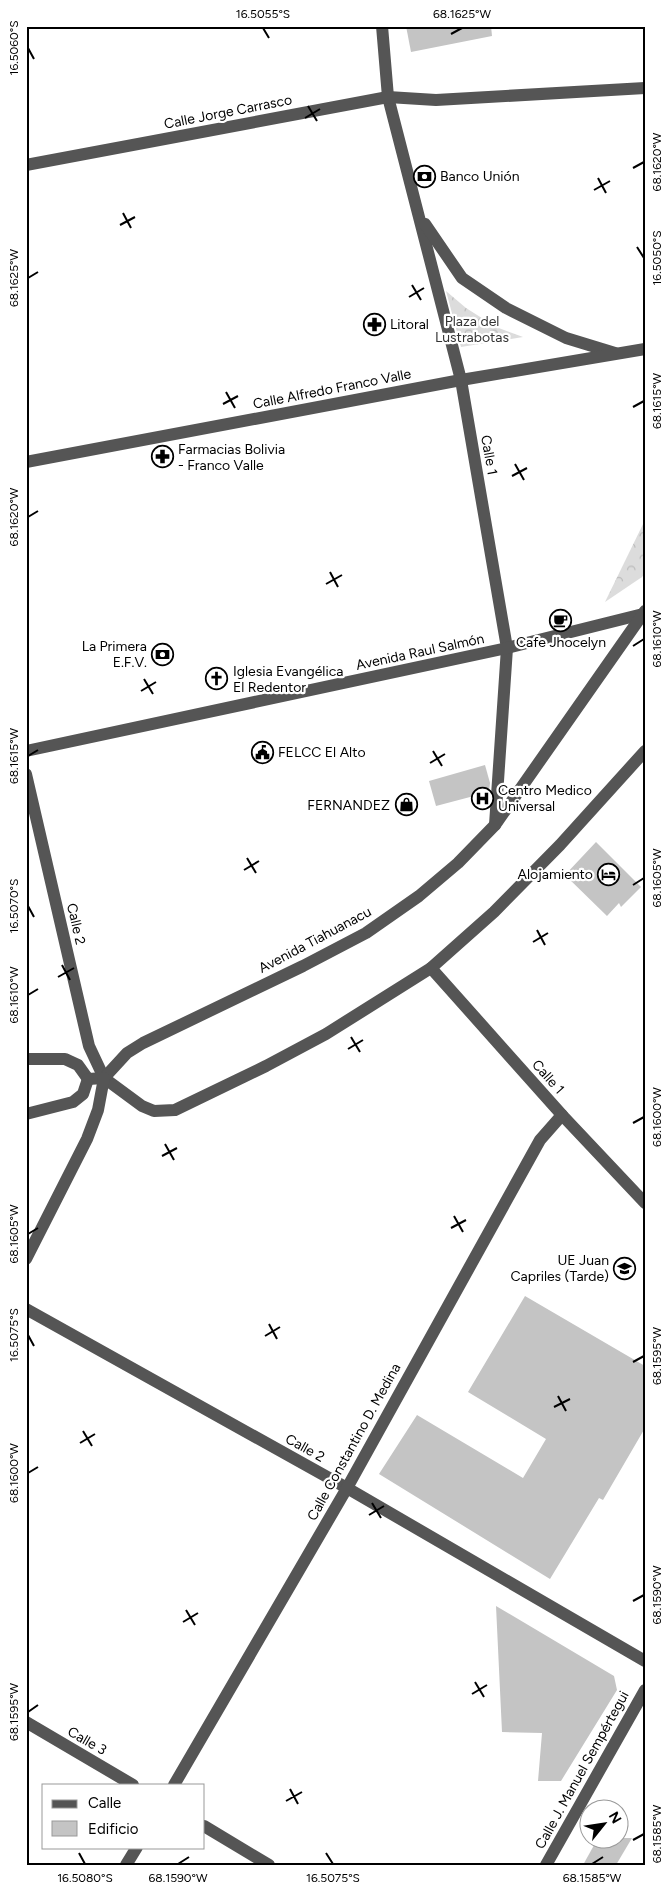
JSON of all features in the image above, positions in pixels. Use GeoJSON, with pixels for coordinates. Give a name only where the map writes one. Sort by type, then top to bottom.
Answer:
{"type":"FeatureCollection","features":[{"type":"Feature","properties":{"kind":"street","name":"Calle 1"},"geometry":{"type":"LineString","coordinates":[[382,26],[388,97],[461,380],[507,648],[495,826]]}},
{"type":"Feature","properties":{"kind":"street","name":"Calle Jorge Carrasco"},"geometry":{"type":"LineString","coordinates":[[26,165],[388,97],[436,100],[645,88]]}},
{"type":"Feature","properties":{"kind":"street"},"geometry":{"type":"LineString","coordinates":[[420,216],[462,278],[506,308],[566,338],[618,354]]}},
{"type":"Feature","properties":{"kind":"street","name":"Calle Alfredo Franco Valle"},"geometry":{"type":"LineString","coordinates":[[26,462],[461,380],[645,349]]}},
{"type":"Feature","properties":{"kind":"street","name":"Avenida Raul Salmón"},"geometry":{"type":"LineString","coordinates":[[26,751],[507,648],[644,612]]}},
{"type":"Feature","properties":{"kind":"street","name":"Avenida Tiahuanacu"},"geometry":{"type":"LineString","coordinates":[[104,1078],[127,1054],[143,1043],[303,966],[366,933],[419,896],[452,869],[495,826],[644,612]]}},
{"type":"Feature","properties":{"kind":"street"},"geometry":{"type":"LineString","coordinates":[[88,1079],[104,1078],[142,1106],[154,1110],[175,1110],[266,1066],[326,1034],[431,968],[494,912],[554,852],[645,751]]}},
{"type":"Feature","properties":{"kind":"street","name":"Calle 2"},"geometry":{"type":"LineString","coordinates":[[26,774],[89,1046],[104,1078]]}},
{"type":"Feature","properties":{"kind":"street","name":"Calle 1"},"geometry":{"type":"LineString","coordinates":[[431,968],[562,1115],[645,1203]]}},
{"type":"Feature","properties":{"kind":"street"},"geometry":{"type":"LineString","coordinates":[[26,1059],[64,1059],[78,1065],[88,1079]]}},
{"type":"Feature","properties":{"kind":"street"},"geometry":{"type":"LineString","coordinates":[[26,1258],[87,1139],[98,1110],[104,1078]]}},
{"type":"Feature","properties":{"kind":"street"},"geometry":{"type":"LineString","coordinates":[[26,1114],[73,1102],[83,1094],[88,1079]]}},
{"type":"Feature","properties":{"kind":"street","name":"Calle Constantino D. Medina"},"geometry":{"type":"LineString","coordinates":[[175,1784],[346,1488],[540,1140],[562,1115]]}},
{"type":"Feature","properties":{"kind":"street","name":"Calle 2"},"geometry":{"type":"LineString","coordinates":[[26,1309],[346,1488],[645,1662]]}},
{"type":"Feature","properties":{"kind":"street","name":"Calle J. Manuel Sempértegui"},"geometry":{"type":"LineString","coordinates":[[546,1865],[645,1690]]}},
{"type":"Feature","properties":{"kind":"street","name":"Calle 3"},"geometry":{"type":"LineString","coordinates":[[26,1722],[131,1784]]}},
{"type":"Feature","properties":{"kind":"street"},"geometry":{"type":"LineString","coordinates":[[205,1827],[269,1865]]}},
{"type":"Feature","properties":{"kind":"street"},"geometry":{"type":"LineString","coordinates":[[126,1865],[135,1848]]}},
{"type":"Feature","properties":{"kind":"green space","name":"Plaza del Lustrabotas"},"geometry":{"type":"Polygon","coordinates":[[[446,291],[466,308],[496,327],[523,337],[461,347],[446,291]]]}},
{"type":"Feature","properties":{"kind":"green space"},"geometry":{"type":"Polygon","coordinates":[[[645,520],[645,573],[605,602],[645,520]]]}},
{"type":"Feature","properties":{"kind":"building"},"geometry":{"type":"Polygon","coordinates":[[[406,26],[491,26],[492,36],[411,52],[406,26]]]}},
{"type":"Feature","properties":{"kind":"building"},"geometry":{"type":"Polygon","coordinates":[[[485,765],[490,783],[489,792],[436,806],[429,781],[485,765]]]}},
{"type":"Feature","properties":{"kind":"building","name":"Alojamiento"},"geometry":{"type":"Polygon","coordinates":[[[596,842],[641,887],[621,907],[619,903],[607,916],[565,875],[596,842]]]}},
{"type":"Feature","properties":{"kind":"building"},"geometry":{"type":"Polygon","coordinates":[[[525,1296],[645,1366],[645,1428],[603,1500],[599,1498],[550,1579],[379,1474],[417,1415],[523,1478],[546,1439],[468,1392],[525,1296]]]}},
{"type":"Feature","properties":{"kind":"building"},"geometry":{"type":"Polygon","coordinates":[[[496,1606],[614,1676],[617,1690],[561,1781],[538,1781],[542,1733],[502,1732],[496,1606]]]}},
{"type":"Feature","properties":{"kind":"building"},"geometry":{"type":"Polygon","coordinates":[[[592,1848],[626,1848],[616,1865],[583,1865],[592,1848]]]}},
{"type":"Feature","properties":{"kind":"place","name":"Banco Unión"},"geometry":{"type":"Point","coordinates":[424,176]}},
{"type":"Feature","properties":{"kind":"place","name":"Litoral"},"geometry":{"type":"Point","coordinates":[374,324]}},
{"type":"Feature","properties":{"kind":"place","name":"Farmacias Bolivia - Franco Valle"},"geometry":{"type":"Point","coordinates":[162,457]}},
{"type":"Feature","properties":{"kind":"place","name":"Cafe Jhocelyn"},"geometry":{"type":"Point","coordinates":[561,620]}},
{"type":"Feature","properties":{"kind":"place","name":"La Primera E.F.V."},"geometry":{"type":"Point","coordinates":[163,654]}},
{"type":"Feature","properties":{"kind":"place","name":"Iglesia Evangélica El Redentor"},"geometry":{"type":"Point","coordinates":[217,679]}},
{"type":"Feature","properties":{"kind":"place","name":"FELCC El Alto"},"geometry":{"type":"Point","coordinates":[262,752]}},
{"type":"Feature","properties":{"kind":"place","name":"Centro Medico Universal"},"geometry":{"type":"Point","coordinates":[482,798]}},
{"type":"Feature","properties":{"kind":"place","name":"FERNANDEZ"},"geometry":{"type":"Point","coordinates":[406,805]}},
{"type":"Feature","properties":{"kind":"place","name":"Alojamiento"},"geometry":{"type":"Point","coordinates":[609,874]}},
{"type":"Feature","properties":{"kind":"place","name":"UE Juan Capriles (Tarde)"},"geometry":{"type":"Point","coordinates":[625,1268]}}]}
